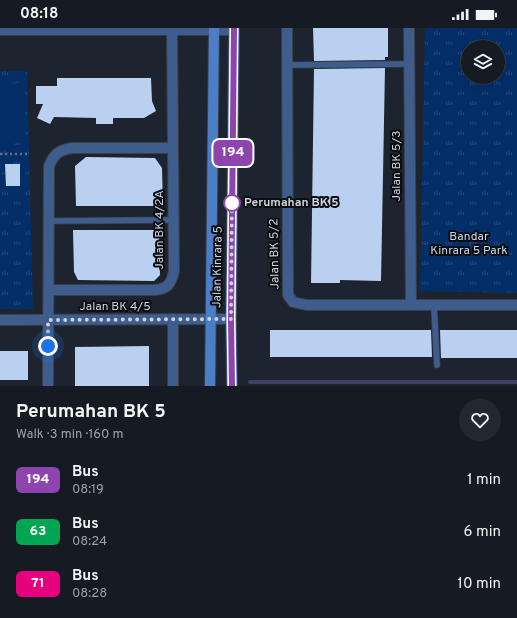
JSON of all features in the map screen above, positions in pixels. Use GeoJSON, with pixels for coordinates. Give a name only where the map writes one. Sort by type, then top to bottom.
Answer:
{"type":"FeatureCollection","features":[{"type":"Feature","properties":{"kind":"main road","name":"Jalan Kinrara 5"},"geometry":{"type":"LineString","coordinates":[[210,386],[214,29]]}},
{"type":"Feature","properties":{"kind":"main road","name":"Jalan Kinrara 5"},"geometry":{"type":"LineString","coordinates":[[232,386],[231,319],[234,29]]}},
{"type":"Feature","properties":{"kind":"street","name":"Jalan BK 5/2"},"geometry":{"type":"LineString","coordinates":[[287,28],[288,295],[293,302],[306,305],[517,305]]}},
{"type":"Feature","properties":{"kind":"street","name":"Jalan BK 5/3"},"geometry":{"type":"LineString","coordinates":[[409,28],[411,305]]}},
{"type":"Feature","properties":{"kind":"street","name":"Jalan BK 4/2A"},"geometry":{"type":"LineString","coordinates":[[48,290],[154,290],[167,286],[172,281],[174,271],[172,29]]}},
{"type":"Feature","properties":{"kind":"street"},"geometry":{"type":"LineString","coordinates":[[0,30],[234,29]]}},
{"type":"Feature","properties":{"kind":"street"},"geometry":{"type":"LineString","coordinates":[[48,386],[49,166],[52,158],[57,152],[72,148],[173,148]]}},
{"type":"Feature","properties":{"kind":"street"},"geometry":{"type":"LineString","coordinates":[[173,319],[173,386]]}},
{"type":"Feature","properties":{"kind":"street","name":"Jalan BK 4/5"},"geometry":{"type":"LineString","coordinates":[[0,320],[231,319]]}},
{"type":"Feature","properties":{"kind":"lane"},"geometry":{"type":"LineString","coordinates":[[287,65],[409,64]]}},
{"type":"Feature","properties":{"kind":"lane"},"geometry":{"type":"LineString","coordinates":[[49,221],[173,220]]}},
{"type":"Feature","properties":{"kind":"lane"},"geometry":{"type":"LineString","coordinates":[[434,305],[437,365]]}},
{"type":"Feature","properties":{"kind":"path"},"geometry":{"type":"LineString","coordinates":[[0,154],[29,154]]}},
{"type":"Feature","properties":{"kind":"green space","name":"Bandar Kinrara 5 Park"},"geometry":{"type":"Polygon","coordinates":[[[425,28],[517,28],[517,293],[420,291],[425,28]]]}},
{"type":"Feature","properties":{"kind":"green space"},"geometry":{"type":"Polygon","coordinates":[[[0,71],[27,71],[33,309],[0,309],[0,71]]]}},
{"type":"Feature","properties":{"kind":"green space"},"geometry":{"type":"Polygon","coordinates":[[[20,83],[24,143],[0,144],[0,85],[20,83]]]}},
{"type":"Feature","properties":{"kind":"building"},"geometry":{"type":"Polygon","coordinates":[[[313,28],[388,28],[388,57],[385,57],[385,60],[314,61],[313,28]]]}},
{"type":"Feature","properties":{"kind":"building"},"geometry":{"type":"Polygon","coordinates":[[[385,68],[381,281],[340,280],[340,283],[311,283],[314,69],[385,68]]]}},
{"type":"Feature","properties":{"kind":"building"},"geometry":{"type":"Polygon","coordinates":[[[57,78],[151,78],[152,101],[156,111],[144,118],[113,118],[113,124],[96,124],[96,118],[54,117],[50,124],[37,118],[43,104],[36,104],[36,86],[57,86],[57,78]]]}},
{"type":"Feature","properties":{"kind":"building"},"geometry":{"type":"Polygon","coordinates":[[[86,157],[155,158],[162,168],[163,206],[76,206],[75,166],[86,157]]]}},
{"type":"Feature","properties":{"kind":"building"},"geometry":{"type":"Polygon","coordinates":[[[5,164],[20,164],[20,186],[6,186],[5,164]]]}},
{"type":"Feature","properties":{"kind":"building"},"geometry":{"type":"Polygon","coordinates":[[[73,230],[159,230],[160,275],[154,281],[78,280],[74,272],[73,230]]]}},
{"type":"Feature","properties":{"kind":"building"},"geometry":{"type":"Polygon","coordinates":[[[270,330],[431,330],[432,357],[270,357],[270,330]]]}},
{"type":"Feature","properties":{"kind":"building"},"geometry":{"type":"Polygon","coordinates":[[[440,330],[517,330],[517,358],[441,358],[440,330]]]}},
{"type":"Feature","properties":{"kind":"building"},"geometry":{"type":"Polygon","coordinates":[[[149,346],[149,386],[75,386],[75,347],[149,346]]]}},
{"type":"Feature","properties":{"kind":"building"},"geometry":{"type":"Polygon","coordinates":[[[0,351],[28,351],[28,380],[0,380],[0,351]]]}},
{"type":"Feature","properties":{"kind":"waterway"},"geometry":{"type":"LineString","coordinates":[[250,382],[517,382]]}},
{"type":"Feature","properties":{"kind":"bus line","name":"194"},"geometry":{"type":"LineString","coordinates":[[232,386],[231,319],[234,28]]}},
{"type":"Feature","properties":{"kind":"place","name":"Perumahan BK 5"},"geometry":{"type":"Point","coordinates":[232,203]}},
{"type":"Feature","properties":{"kind":"route"},"geometry":{"type":"LineString","coordinates":[[48,346],[48,320],[231,319],[232,197],[232,203]]}}]}
